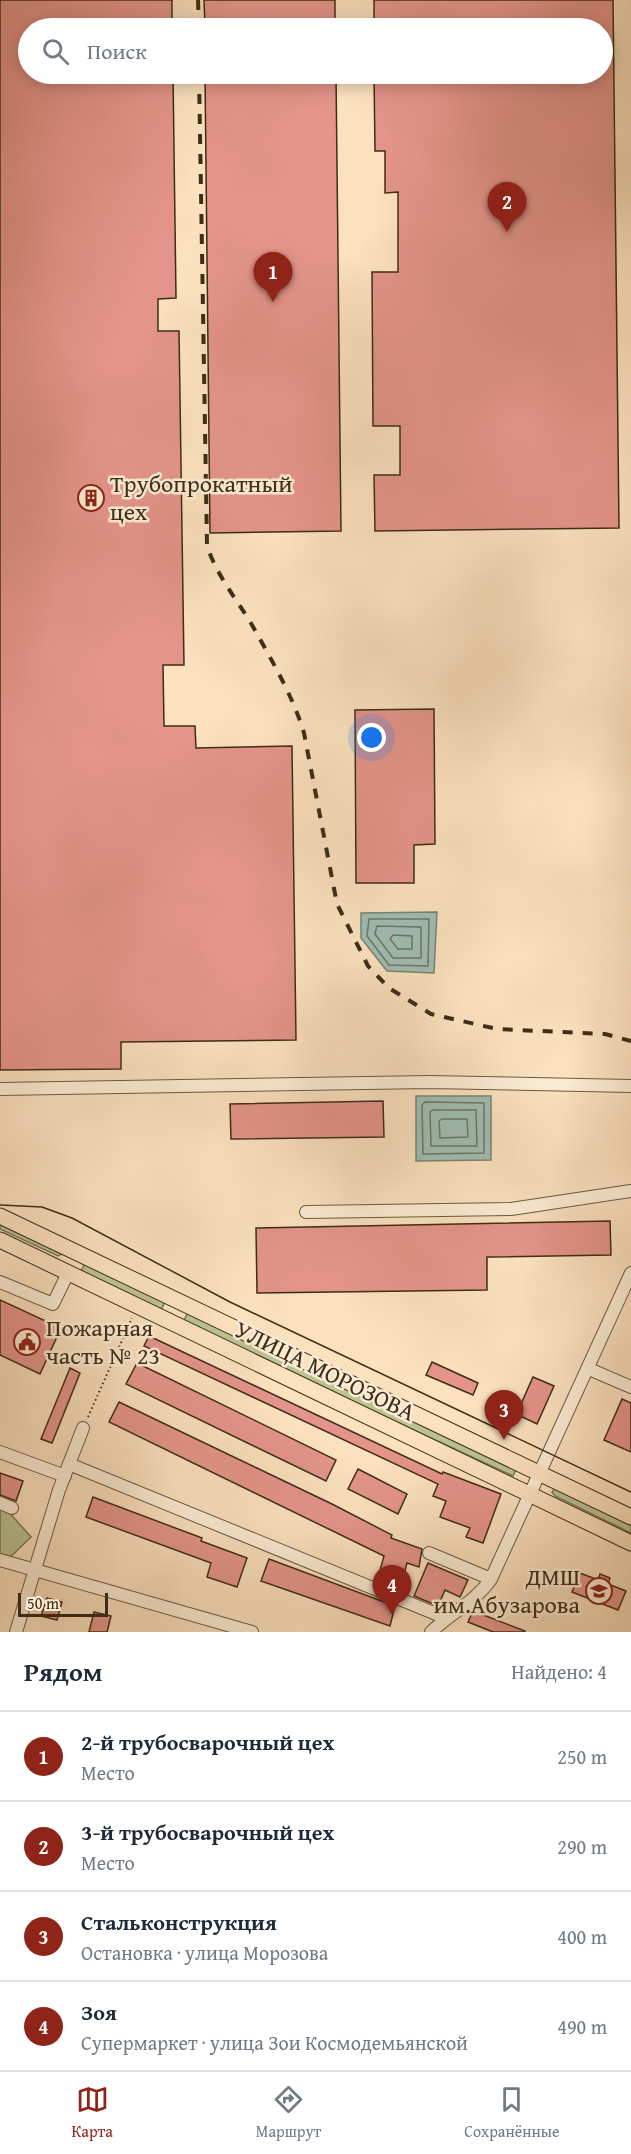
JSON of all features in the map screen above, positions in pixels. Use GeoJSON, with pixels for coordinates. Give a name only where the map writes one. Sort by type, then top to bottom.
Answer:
{"type":"FeatureCollection","features":[{"type":"Feature","properties":{"kind":"main road","name":"УЛИЦА МОРОЗОВА"},"geometry":{"type":"LineString","coordinates":[[0,1216],[631,1517]]}},
{"type":"Feature","properties":{"kind":"main road","name":"УЛИЦА МОРОЗОВА"},"geometry":{"type":"LineString","coordinates":[[0,1240],[631,1543]]}},
{"type":"Feature","properties":{"kind":"main road"},"geometry":{"type":"LineString","coordinates":[[68,1273],[77,1252]]}},
{"type":"Feature","properties":{"kind":"main road"},"geometry":{"type":"LineString","coordinates":[[171,1322],[180,1301]]}},
{"type":"Feature","properties":{"kind":"street"},"geometry":{"type":"LineString","coordinates":[[0,1089],[429,1082],[631,1086]]}},
{"type":"Feature","properties":{"kind":"street"},"geometry":{"type":"LineString","coordinates":[[306,1212],[511,1209],[631,1191]]}},
{"type":"Feature","properties":{"kind":"street"},"geometry":{"type":"LineString","coordinates":[[0,1282],[52,1304],[68,1273]]}},
{"type":"Feature","properties":{"kind":"street"},"geometry":{"type":"LineString","coordinates":[[431,1632],[446,1618],[470,1603],[491,1579],[589,1370],[631,1274]]}},
{"type":"Feature","properties":{"kind":"street"},"geometry":{"type":"LineString","coordinates":[[589,1370],[631,1387]]}},
{"type":"Feature","properties":{"kind":"street"},"geometry":{"type":"LineString","coordinates":[[16,1632],[33,1572],[83,1428]]}},
{"type":"Feature","properties":{"kind":"street"},"geometry":{"type":"LineString","coordinates":[[0,1452],[65,1476]]}},
{"type":"Feature","properties":{"kind":"street"},"geometry":{"type":"LineString","coordinates":[[69,1464],[446,1618]]}},
{"type":"Feature","properties":{"kind":"street"},"geometry":{"type":"LineString","coordinates":[[0,1503],[12,1508]]}},
{"type":"Feature","properties":{"kind":"street"},"geometry":{"type":"LineString","coordinates":[[429,1553],[491,1579]]}},
{"type":"Feature","properties":{"kind":"street"},"geometry":{"type":"LineString","coordinates":[[0,1560],[33,1572],[252,1632]]}},
{"type":"Feature","properties":{"kind":"path"},"geometry":{"type":"LineString","coordinates":[[83,1428],[138,1306]]}},
{"type":"Feature","properties":{"kind":"green space"},"geometry":{"type":"Polygon","coordinates":[[[0,1223],[62,1254],[58,1256],[0,1229],[0,1223]]]}},
{"type":"Feature","properties":{"kind":"green space"},"geometry":{"type":"Polygon","coordinates":[[[85,1263],[166,1300],[161,1310],[80,1273],[85,1263]]]}},
{"type":"Feature","properties":{"kind":"green space"},"geometry":{"type":"Polygon","coordinates":[[[188,1312],[517,1467],[513,1476],[183,1323],[188,1312]]]}},
{"type":"Feature","properties":{"kind":"green space"},"geometry":{"type":"Polygon","coordinates":[[[555,1488],[631,1523],[631,1533],[555,1496],[552,1492],[555,1488]]]}},
{"type":"Feature","properties":{"kind":"green space"},"geometry":{"type":"Polygon","coordinates":[[[0,1507],[7,1510],[31,1537],[5,1562],[0,1560],[0,1507]]]}},
{"type":"Feature","properties":{"kind":"water"},"geometry":{"type":"Polygon","coordinates":[[[437,912],[434,973],[387,971],[361,938],[361,913],[437,912]]]}},
{"type":"Feature","properties":{"kind":"water"},"geometry":{"type":"Polygon","coordinates":[[[416,1096],[491,1096],[491,1160],[416,1161],[416,1096]]]}},
{"type":"Feature","properties":{"kind":"building","name":"Трубопрокатный цех"},"geometry":{"type":"Polygon","coordinates":[[[0,0],[172,0],[172,18],[18,18],[18,84],[173,84],[176,298],[158,299],[158,331],[179,331],[184,665],[163,665],[164,726],[195,726],[196,748],[292,746],[296,1040],[121,1042],[121,1069],[0,1070],[0,0]]]}},
{"type":"Feature","properties":{"kind":"building"},"geometry":{"type":"Polygon","coordinates":[[[204,0],[335,0],[335,18],[205,18],[204,0]]]}},
{"type":"Feature","properties":{"kind":"building"},"geometry":{"type":"Polygon","coordinates":[[[374,0],[613,0],[619,528],[375,531],[374,475],[400,475],[400,426],[373,426],[372,272],[398,272],[398,192],[385,193],[385,151],[375,151],[374,84],[613,84],[613,18],[374,18],[374,0]]]}},
{"type":"Feature","properties":{"kind":"building"},"geometry":{"type":"Polygon","coordinates":[[[205,84],[336,84],[341,531],[210,533],[205,84]]]}},
{"type":"Feature","properties":{"kind":"building"},"geometry":{"type":"Polygon","coordinates":[[[434,709],[435,844],[414,845],[414,883],[356,883],[355,710],[434,709]]]}},
{"type":"Feature","properties":{"kind":"building"},"geometry":{"type":"Polygon","coordinates":[[[383,1101],[384,1137],[231,1139],[230,1104],[383,1101]]]}},
{"type":"Feature","properties":{"kind":"building"},"geometry":{"type":"Polygon","coordinates":[[[610,1221],[611,1255],[487,1257],[487,1290],[257,1293],[256,1228],[610,1221]]]}},
{"type":"Feature","properties":{"kind":"building","name":"Пожарная часть № 23"},"geometry":{"type":"Polygon","coordinates":[[[0,1300],[61,1328],[40,1374],[0,1355],[0,1300]]]}},
{"type":"Feature","properties":{"kind":"building"},"geometry":{"type":"Polygon","coordinates":[[[149,1336],[442,1474],[443,1472],[501,1494],[483,1543],[466,1537],[470,1528],[440,1517],[446,1501],[433,1496],[438,1484],[144,1346],[149,1336]]]}},
{"type":"Feature","properties":{"kind":"building"},"geometry":{"type":"Polygon","coordinates":[[[432,1362],[478,1383],[473,1395],[426,1375],[432,1362]]]}},
{"type":"Feature","properties":{"kind":"building"},"geometry":{"type":"Polygon","coordinates":[[[137,1363],[336,1460],[326,1481],[126,1384],[137,1363]]]}},
{"type":"Feature","properties":{"kind":"building"},"geometry":{"type":"Polygon","coordinates":[[[70,1368],[80,1373],[52,1443],[41,1439],[70,1368]]]}},
{"type":"Feature","properties":{"kind":"building"},"geometry":{"type":"Polygon","coordinates":[[[533,1377],[554,1386],[537,1424],[497,1405],[502,1395],[521,1404],[533,1377]]]}},
{"type":"Feature","properties":{"kind":"building"},"geometry":{"type":"Polygon","coordinates":[[[622,1399],[631,1403],[631,1452],[604,1440],[622,1399]]]}},
{"type":"Feature","properties":{"kind":"building"},"geometry":{"type":"Polygon","coordinates":[[[119,1402],[332,1504],[392,1535],[391,1538],[422,1549],[419,1567],[407,1563],[402,1581],[388,1577],[386,1584],[377,1581],[384,1556],[109,1422],[119,1402]]]}},
{"type":"Feature","properties":{"kind":"building"},"geometry":{"type":"Polygon","coordinates":[[[358,1469],[407,1494],[398,1514],[348,1489],[358,1469]]]}},
{"type":"Feature","properties":{"kind":"building"},"geometry":{"type":"Polygon","coordinates":[[[0,1473],[23,1481],[16,1501],[0,1495],[0,1473]]]}},
{"type":"Feature","properties":{"kind":"building"},"geometry":{"type":"Polygon","coordinates":[[[93,1497],[202,1538],[201,1541],[247,1558],[237,1587],[207,1577],[211,1563],[86,1517],[93,1497]]]}},
{"type":"Feature","properties":{"kind":"building"},"geometry":{"type":"Polygon","coordinates":[[[269,1559],[395,1606],[390,1626],[261,1581],[269,1559]]]}},
{"type":"Feature","properties":{"kind":"building"},"geometry":{"type":"Polygon","coordinates":[[[428,1563],[468,1580],[460,1597],[445,1590],[438,1606],[414,1596],[428,1563]]]}},
{"type":"Feature","properties":{"kind":"building","name":"ДМШ им.Абузарова"},"geometry":{"type":"Polygon","coordinates":[[[580,1573],[598,1580],[600,1574],[610,1578],[608,1584],[626,1591],[618,1610],[572,1592],[580,1573]]]}},
{"type":"Feature","properties":{"kind":"building"},"geometry":{"type":"Polygon","coordinates":[[[47,1598],[62,1602],[57,1620],[41,1616],[47,1598]]]}},
{"type":"Feature","properties":{"kind":"building"},"geometry":{"type":"Polygon","coordinates":[[[473,1611],[525,1632],[493,1632],[468,1622],[473,1611]]]}},
{"type":"Feature","properties":{"kind":"building"},"geometry":{"type":"Polygon","coordinates":[[[94,1612],[111,1616],[107,1632],[89,1632],[94,1612]]]}},
{"type":"Feature","properties":{"kind":"tram line"},"geometry":{"type":"LineString","coordinates":[[0,1205],[42,1207],[72,1218],[230,1302],[631,1492]]}},
{"type":"Feature","properties":{"kind":"railway"},"geometry":{"type":"LineString","coordinates":[[198,0],[199,18]]}},
{"type":"Feature","properties":{"kind":"railway"},"geometry":{"type":"LineString","coordinates":[[199,84],[207,546],[221,577],[274,664],[299,719],[304,733],[337,904],[368,966],[389,988],[431,1014],[497,1029],[605,1034],[631,1041]]}},
{"type":"Feature","properties":{"kind":"place","name":"3-й трубосварочный цех"},"geometry":{"type":"Point","coordinates":[507,232]}},
{"type":"Feature","properties":{"kind":"place","name":"2-й трубосварочный цех"},"geometry":{"type":"Point","coordinates":[273,302]}},
{"type":"Feature","properties":{"kind":"place","name":"Трубопрокатный цех"},"geometry":{"type":"Point","coordinates":[91,498]}},
{"type":"Feature","properties":{"kind":"place","name":"Пожарная часть № 23"},"geometry":{"type":"Point","coordinates":[27,1342]}},
{"type":"Feature","properties":{"kind":"place","name":"Стальконструкция"},"geometry":{"type":"Point","coordinates":[504,1440]}},
{"type":"Feature","properties":{"kind":"place","name":"ДМШ им.Абузарова"},"geometry":{"type":"Point","coordinates":[599,1591]}},
{"type":"Feature","properties":{"kind":"place","name":"Зоя"},"geometry":{"type":"Point","coordinates":[392,1615]}}]}
